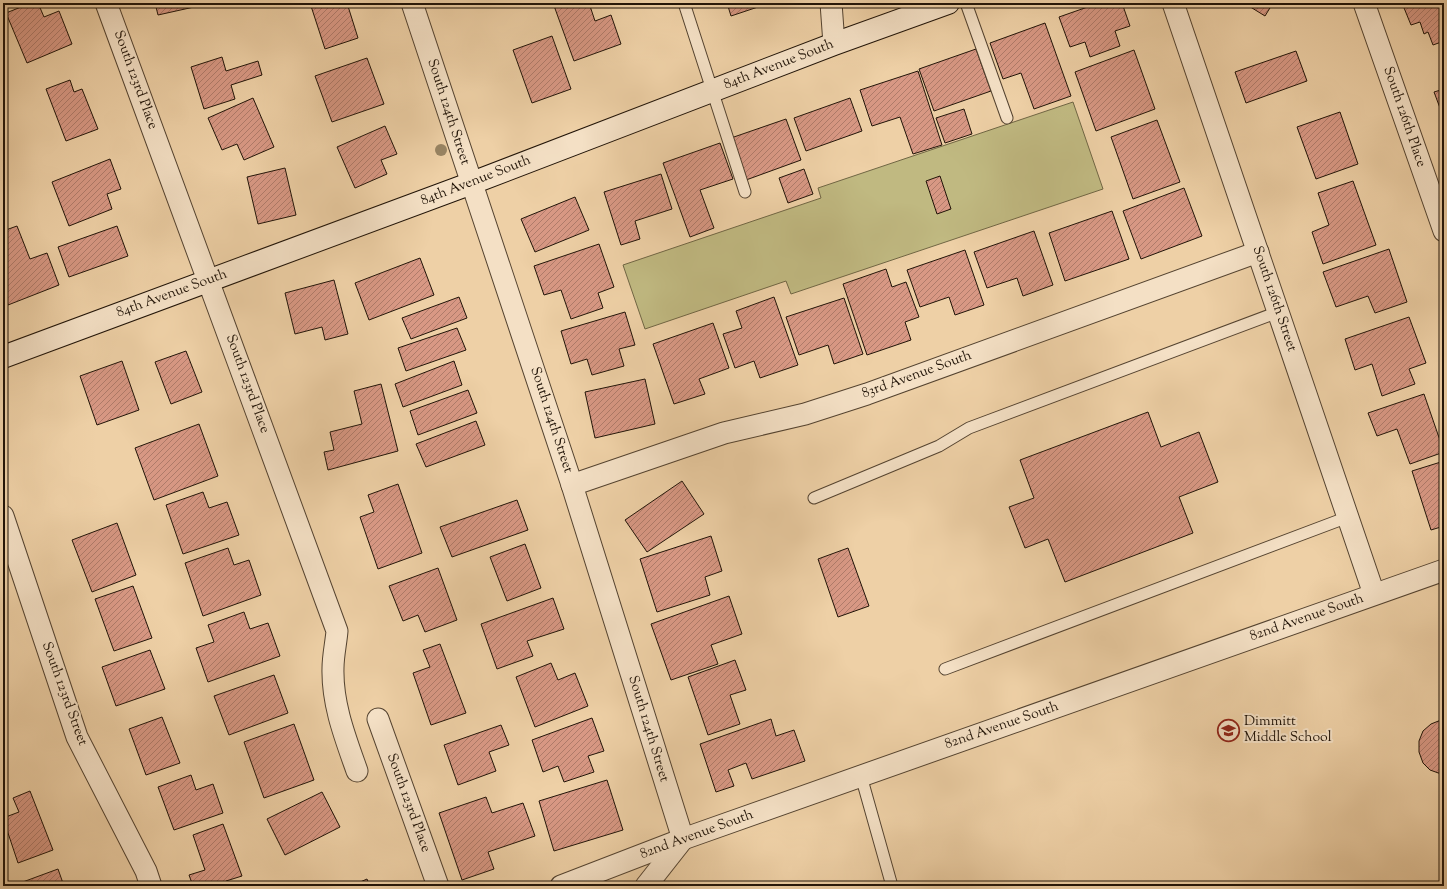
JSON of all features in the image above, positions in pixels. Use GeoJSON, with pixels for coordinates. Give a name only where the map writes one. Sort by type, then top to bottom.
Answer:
{"type":"FeatureCollection","features":[{"type":"Feature","properties":{"kind":"street","name":"South 123rd Place"},"geometry":{"type":"LineString","coordinates":[[106,3],[337,631],[333,667],[337,713],[357,771]]}},
{"type":"Feature","properties":{"kind":"street","name":"South 124th Street"},"geometry":{"type":"LineString","coordinates":[[412,3],[572,485],[683,839]]}},
{"type":"Feature","properties":{"kind":"street"},"geometry":{"type":"LineString","coordinates":[[831,3],[834,44]]}},
{"type":"Feature","properties":{"kind":"street","name":"84th Avenue South"},"geometry":{"type":"LineString","coordinates":[[3,357],[472,183],[834,44],[948,3]]}},
{"type":"Feature","properties":{"kind":"street","name":"South 126th Street"},"geometry":{"type":"LineString","coordinates":[[1173,3],[1374,594]]}},
{"type":"Feature","properties":{"kind":"street","name":"South 126th Place"},"geometry":{"type":"LineString","coordinates":[[1364,3],[1444,232]]}},
{"type":"Feature","properties":{"kind":"street","name":"83rd Avenue South"},"geometry":{"type":"LineString","coordinates":[[572,485],[724,433],[805,414],[866,394],[1258,252]]}},
{"type":"Feature","properties":{"kind":"street","name":"South 123rd Street"},"geometry":{"type":"LineString","coordinates":[[3,516],[77,737],[146,871],[151,886]]}},
{"type":"Feature","properties":{"kind":"street","name":"82nd Avenue South"},"geometry":{"type":"LineString","coordinates":[[561,886],[683,839],[1444,570]]}},
{"type":"Feature","properties":{"kind":"street","name":"South 123rd Place"},"geometry":{"type":"LineString","coordinates":[[378,719],[438,886]]}},
{"type":"Feature","properties":{"kind":"street"},"geometry":{"type":"LineString","coordinates":[[646,886],[683,839]]}},
{"type":"Feature","properties":{"kind":"lane"},"geometry":{"type":"LineString","coordinates":[[684,3],[745,192]]}},
{"type":"Feature","properties":{"kind":"lane"},"geometry":{"type":"LineString","coordinates":[[966,3],[1007,118]]}},
{"type":"Feature","properties":{"kind":"lane"},"geometry":{"type":"LineString","coordinates":[[814,498],[872,472],[939,446],[969,428],[1278,312]]}},
{"type":"Feature","properties":{"kind":"lane"},"geometry":{"type":"LineString","coordinates":[[945,668],[1348,516]]}},
{"type":"Feature","properties":{"kind":"lane"},"geometry":{"type":"LineString","coordinates":[[861,776],[892,886]]}},
{"type":"Feature","properties":{"kind":"shaded area"},"geometry":{"type":"Polygon","coordinates":[[[1073,102],[1103,189],[791,294],[786,281],[645,329],[623,265],[821,198],[818,188],[1073,102]]]}},
{"type":"Feature","properties":{"kind":"building"},"geometry":{"type":"Polygon","coordinates":[[[31,3],[38,3],[44,17],[59,11],[72,44],[27,63],[6,13],[31,3]]]}},
{"type":"Feature","properties":{"kind":"building"},"geometry":{"type":"Polygon","coordinates":[[[155,3],[212,3],[158,15],[155,3]]]}},
{"type":"Feature","properties":{"kind":"building"},"geometry":{"type":"Polygon","coordinates":[[[310,3],[347,3],[358,38],[325,49],[310,3]]]}},
{"type":"Feature","properties":{"kind":"building"},"geometry":{"type":"Polygon","coordinates":[[[553,3],[589,3],[595,21],[611,15],[621,44],[574,61],[553,3]]]}},
{"type":"Feature","properties":{"kind":"building"},"geometry":{"type":"Polygon","coordinates":[[[727,3],[770,3],[731,16],[727,3]]]}},
{"type":"Feature","properties":{"kind":"building"},"geometry":{"type":"Polygon","coordinates":[[[1099,3],[1122,3],[1130,26],[1115,31],[1120,46],[1090,57],[1085,42],[1070,47],[1059,17],[1099,3]]]}},
{"type":"Feature","properties":{"kind":"building"},"geometry":{"type":"Polygon","coordinates":[[[1244,3],[1273,3],[1265,16],[1244,3]]]}},
{"type":"Feature","properties":{"kind":"building"},"geometry":{"type":"Polygon","coordinates":[[[1402,3],[1444,3],[1444,41],[1433,45],[1428,32],[1424,34],[1420,22],[1411,25],[1402,3]]]}},
{"type":"Feature","properties":{"kind":"building"},"geometry":{"type":"Polygon","coordinates":[[[1045,23],[1071,96],[1034,109],[1021,73],[1003,79],[990,43],[1045,23]]]}},
{"type":"Feature","properties":{"kind":"building"},"geometry":{"type":"Polygon","coordinates":[[[552,36],[571,89],[532,103],[513,50],[552,36]]]}},
{"type":"Feature","properties":{"kind":"building"},"geometry":{"type":"Polygon","coordinates":[[[976,49],[991,91],[934,111],[919,69],[976,49]]]}},
{"type":"Feature","properties":{"kind":"building"},"geometry":{"type":"Polygon","coordinates":[[[1134,50],[1155,109],[1096,131],[1075,72],[1134,50]]]}},
{"type":"Feature","properties":{"kind":"building"},"geometry":{"type":"Polygon","coordinates":[[[1296,51],[1307,81],[1246,103],[1235,72],[1296,51]]]}},
{"type":"Feature","properties":{"kind":"building"},"geometry":{"type":"Polygon","coordinates":[[[222,57],[226,71],[258,61],[262,75],[231,85],[235,99],[204,109],[191,67],[222,57]]]}},
{"type":"Feature","properties":{"kind":"building"},"geometry":{"type":"Polygon","coordinates":[[[367,58],[384,104],[332,122],[315,76],[367,58]]]}},
{"type":"Feature","properties":{"kind":"building"},"geometry":{"type":"Polygon","coordinates":[[[918,71],[942,145],[913,154],[900,117],[872,126],[860,90],[918,71]]]}},
{"type":"Feature","properties":{"kind":"building"},"geometry":{"type":"Polygon","coordinates":[[[70,80],[74,92],[82,89],[98,129],[66,141],[46,89],[70,80]]]}},
{"type":"Feature","properties":{"kind":"building"},"geometry":{"type":"Polygon","coordinates":[[[1444,89],[1444,116],[1443,116],[1434,92],[1444,89]]]}},
{"type":"Feature","properties":{"kind":"building"},"geometry":{"type":"Polygon","coordinates":[[[253,98],[274,147],[244,160],[237,144],[222,150],[208,118],[253,98]]]}},
{"type":"Feature","properties":{"kind":"building"},"geometry":{"type":"Polygon","coordinates":[[[850,98],[862,131],[806,151],[794,118],[850,98]]]}},
{"type":"Feature","properties":{"kind":"building"},"geometry":{"type":"Polygon","coordinates":[[[964,109],[972,134],[945,143],[936,118],[964,109]]]}},
{"type":"Feature","properties":{"kind":"building"},"geometry":{"type":"Polygon","coordinates":[[[1340,112],[1358,164],[1316,179],[1297,127],[1340,112]]]}},
{"type":"Feature","properties":{"kind":"building"},"geometry":{"type":"Polygon","coordinates":[[[786,119],[801,160],[746,180],[731,138],[786,119]]]}},
{"type":"Feature","properties":{"kind":"building"},"geometry":{"type":"Polygon","coordinates":[[[1157,120],[1180,182],[1133,199],[1111,137],[1157,120]]]}},
{"type":"Feature","properties":{"kind":"building"},"geometry":{"type":"Polygon","coordinates":[[[385,126],[397,154],[381,160],[387,174],[355,188],[337,147],[385,126]]]}},
{"type":"Feature","properties":{"kind":"building"},"geometry":{"type":"Polygon","coordinates":[[[720,143],[733,179],[700,190],[714,228],[690,237],[663,163],[720,143]]]}},
{"type":"Feature","properties":{"kind":"building"},"geometry":{"type":"Polygon","coordinates":[[[110,159],[121,189],[107,194],[112,209],[69,226],[52,182],[110,159]]]}},
{"type":"Feature","properties":{"kind":"building"},"geometry":{"type":"Polygon","coordinates":[[[285,168],[296,215],[258,224],[247,177],[285,168]]]}},
{"type":"Feature","properties":{"kind":"building"},"geometry":{"type":"Polygon","coordinates":[[[804,169],[813,194],[788,203],[779,178],[804,169]]]}},
{"type":"Feature","properties":{"kind":"building"},"geometry":{"type":"Polygon","coordinates":[[[661,174],[672,209],[635,221],[640,239],[621,245],[604,192],[661,174]]]}},
{"type":"Feature","properties":{"kind":"building"},"geometry":{"type":"Polygon","coordinates":[[[940,176],[951,209],[937,214],[926,181],[940,176]]]}},
{"type":"Feature","properties":{"kind":"building"},"geometry":{"type":"Polygon","coordinates":[[[1353,181],[1376,245],[1323,264],[1312,232],[1329,225],[1318,193],[1353,181]]]}},
{"type":"Feature","properties":{"kind":"building"},"geometry":{"type":"Polygon","coordinates":[[[1184,188],[1202,236],[1141,259],[1123,211],[1184,188]]]}},
{"type":"Feature","properties":{"kind":"building"},"geometry":{"type":"Polygon","coordinates":[[[575,197],[589,230],[535,252],[521,219],[575,197]]]}},
{"type":"Feature","properties":{"kind":"building"},"geometry":{"type":"Polygon","coordinates":[[[1112,211],[1129,259],[1065,281],[1049,233],[1112,211]]]}},
{"type":"Feature","properties":{"kind":"building"},"geometry":{"type":"Polygon","coordinates":[[[17,226],[30,259],[47,253],[59,285],[8,305],[3,292],[3,231],[17,226]]]}},
{"type":"Feature","properties":{"kind":"building"},"geometry":{"type":"Polygon","coordinates":[[[117,226],[128,256],[69,277],[58,247],[117,226]]]}},
{"type":"Feature","properties":{"kind":"building"},"geometry":{"type":"Polygon","coordinates":[[[1034,231],[1053,285],[1023,296],[1017,278],[987,288],[974,252],[1034,231]]]}},
{"type":"Feature","properties":{"kind":"building"},"geometry":{"type":"Polygon","coordinates":[[[599,244],[614,287],[598,293],[603,308],[571,319],[561,290],[544,295],[534,266],[599,244]]]}},
{"type":"Feature","properties":{"kind":"building"},"geometry":{"type":"Polygon","coordinates":[[[1389,249],[1407,302],[1375,313],[1368,296],[1336,307],[1323,272],[1389,249]]]}},
{"type":"Feature","properties":{"kind":"building"},"geometry":{"type":"Polygon","coordinates":[[[965,250],[984,305],[955,315],[949,297],[920,307],[907,270],[965,250]]]}},
{"type":"Feature","properties":{"kind":"building"},"geometry":{"type":"Polygon","coordinates":[[[420,258],[434,295],[369,320],[355,283],[420,258]]]}},
{"type":"Feature","properties":{"kind":"building"},"geometry":{"type":"Polygon","coordinates":[[[886,269],[892,287],[906,282],[919,317],[905,322],[911,340],[867,355],[843,284],[886,269]]]}},
{"type":"Feature","properties":{"kind":"building"},"geometry":{"type":"Polygon","coordinates":[[[334,280],[348,334],[325,340],[322,327],[295,334],[285,293],[334,280]]]}},
{"type":"Feature","properties":{"kind":"building"},"geometry":{"type":"Polygon","coordinates":[[[459,297],[467,318],[411,339],[402,318],[459,297]]]}},
{"type":"Feature","properties":{"kind":"building"},"geometry":{"type":"Polygon","coordinates":[[[774,297],[798,365],[760,378],[754,361],[735,368],[723,334],[742,328],[736,311],[774,297]]]}},
{"type":"Feature","properties":{"kind":"building"},"geometry":{"type":"Polygon","coordinates":[[[844,298],[863,354],[834,364],[828,345],[799,355],[786,317],[844,298]]]}},
{"type":"Feature","properties":{"kind":"building"},"geometry":{"type":"Polygon","coordinates":[[[625,312],[635,345],[619,349],[624,366],[592,375],[587,359],[571,364],[561,331],[625,312]]]}},
{"type":"Feature","properties":{"kind":"building"},"geometry":{"type":"Polygon","coordinates":[[[1409,317],[1426,363],[1409,369],[1415,384],[1382,396],[1372,364],[1355,370],[1345,339],[1409,317]]]}},
{"type":"Feature","properties":{"kind":"building"},"geometry":{"type":"Polygon","coordinates":[[[713,323],[729,368],[699,379],[705,394],[674,404],[653,344],[713,323]]]}},
{"type":"Feature","properties":{"kind":"building"},"geometry":{"type":"Polygon","coordinates":[[[457,328],[466,350],[406,371],[398,348],[457,328]]]}},
{"type":"Feature","properties":{"kind":"building"},"geometry":{"type":"Polygon","coordinates":[[[186,351],[202,392],[171,404],[155,362],[186,351]]]}},
{"type":"Feature","properties":{"kind":"building"},"geometry":{"type":"Polygon","coordinates":[[[122,361],[139,410],[97,425],[80,376],[122,361]]]}},
{"type":"Feature","properties":{"kind":"building"},"geometry":{"type":"Polygon","coordinates":[[[454,361],[462,385],[403,407],[395,384],[454,361]]]}},
{"type":"Feature","properties":{"kind":"building"},"geometry":{"type":"Polygon","coordinates":[[[645,379],[655,424],[595,438],[585,392],[645,379]]]}},
{"type":"Feature","properties":{"kind":"building"},"geometry":{"type":"Polygon","coordinates":[[[381,384],[398,451],[328,470],[324,452],[334,450],[330,432],[362,424],[354,391],[381,384]]]}},
{"type":"Feature","properties":{"kind":"building"},"geometry":{"type":"Polygon","coordinates":[[[468,390],[477,413],[418,435],[410,411],[468,390]]]}},
{"type":"Feature","properties":{"kind":"building"},"geometry":{"type":"Polygon","coordinates":[[[1424,394],[1444,452],[1410,464],[1397,429],[1377,436],[1368,413],[1424,394]]]}},
{"type":"Feature","properties":{"kind":"building"},"geometry":{"type":"Polygon","coordinates":[[[1148,412],[1161,447],[1199,432],[1218,482],[1179,497],[1193,533],[1065,582],[1048,539],[1025,548],[1009,507],[1034,498],[1020,460],[1148,412]]]}},
{"type":"Feature","properties":{"kind":"building"},"geometry":{"type":"Polygon","coordinates":[[[476,421],[485,445],[426,467],[416,444],[476,421]]]}},
{"type":"Feature","properties":{"kind":"building"},"geometry":{"type":"Polygon","coordinates":[[[199,424],[218,476],[154,500],[135,448],[199,424]]]}},
{"type":"Feature","properties":{"kind":"building"},"geometry":{"type":"Polygon","coordinates":[[[1444,461],[1444,526],[1431,530],[1412,471],[1444,461]]]}},
{"type":"Feature","properties":{"kind":"building"},"geometry":{"type":"Polygon","coordinates":[[[682,481],[704,514],[647,552],[625,520],[682,481]]]}},
{"type":"Feature","properties":{"kind":"building"},"geometry":{"type":"Polygon","coordinates":[[[398,484],[422,553],[378,569],[360,517],[374,512],[368,495],[398,484]]]}},
{"type":"Feature","properties":{"kind":"building"},"geometry":{"type":"Polygon","coordinates":[[[203,492],[209,508],[227,502],[239,535],[183,554],[166,505],[203,492]]]}},
{"type":"Feature","properties":{"kind":"building"},"geometry":{"type":"Polygon","coordinates":[[[517,500],[528,530],[452,557],[440,527],[517,500]]]}},
{"type":"Feature","properties":{"kind":"building"},"geometry":{"type":"Polygon","coordinates":[[[117,523],[136,575],[92,592],[72,540],[117,523]]]}},
{"type":"Feature","properties":{"kind":"building"},"geometry":{"type":"Polygon","coordinates":[[[711,536],[722,571],[705,577],[710,595],[657,612],[640,559],[711,536]]]}},
{"type":"Feature","properties":{"kind":"building"},"geometry":{"type":"Polygon","coordinates":[[[525,544],[541,588],[507,601],[490,557],[525,544]]]}},
{"type":"Feature","properties":{"kind":"building"},"geometry":{"type":"Polygon","coordinates":[[[228,548],[234,565],[249,560],[261,595],[203,616],[185,563],[228,548]]]}},
{"type":"Feature","properties":{"kind":"building"},"geometry":{"type":"Polygon","coordinates":[[[848,548],[869,606],[838,617],[818,559],[848,548]]]}},
{"type":"Feature","properties":{"kind":"building"},"geometry":{"type":"Polygon","coordinates":[[[438,568],[457,620],[425,632],[418,615],[403,621],[389,586],[438,568]]]}},
{"type":"Feature","properties":{"kind":"building"},"geometry":{"type":"Polygon","coordinates":[[[133,586],[152,638],[114,651],[95,599],[133,586]]]}},
{"type":"Feature","properties":{"kind":"building"},"geometry":{"type":"Polygon","coordinates":[[[729,596],[742,634],[711,645],[718,664],[671,680],[651,624],[729,596]]]}},
{"type":"Feature","properties":{"kind":"building"},"geometry":{"type":"Polygon","coordinates":[[[553,598],[564,629],[527,641],[533,656],[497,669],[481,624],[553,598]]]}},
{"type":"Feature","properties":{"kind":"building"},"geometry":{"type":"Polygon","coordinates":[[[244,612],[250,629],[268,623],[280,656],[208,682],[196,648],[214,642],[208,625],[244,612]]]}},
{"type":"Feature","properties":{"kind":"building"},"geometry":{"type":"Polygon","coordinates":[[[440,644],[466,713],[431,725],[413,673],[430,667],[423,650],[440,644]]]}},
{"type":"Feature","properties":{"kind":"building"},"geometry":{"type":"Polygon","coordinates":[[[150,650],[165,689],[116,706],[102,667],[150,650]]]}},
{"type":"Feature","properties":{"kind":"building"},"geometry":{"type":"Polygon","coordinates":[[[735,660],[746,690],[730,695],[740,724],[708,735],[688,677],[735,660]]]}},
{"type":"Feature","properties":{"kind":"building"},"geometry":{"type":"Polygon","coordinates":[[[551,663],[558,680],[575,673],[588,706],[535,727],[516,677],[551,663]]]}},
{"type":"Feature","properties":{"kind":"building"},"geometry":{"type":"Polygon","coordinates":[[[274,675],[288,713],[229,735],[214,696],[274,675]]]}},
{"type":"Feature","properties":{"kind":"building"},"geometry":{"type":"Polygon","coordinates":[[[162,717],[180,763],[146,775],[129,729],[162,717]]]}},
{"type":"Feature","properties":{"kind":"building"},"geometry":{"type":"Polygon","coordinates":[[[592,718],[604,751],[588,756],[594,772],[564,782],[558,766],[543,772],[532,740],[592,718]]]}},
{"type":"Feature","properties":{"kind":"building"},"geometry":{"type":"Polygon","coordinates":[[[771,719],[776,736],[794,730],[805,761],[752,779],[746,763],[728,770],[734,786],[716,792],[700,744],[771,719]]]}},
{"type":"Feature","properties":{"kind":"building"},"geometry":{"type":"Polygon","coordinates":[[[1444,720],[1444,775],[1430,770],[1423,763],[1419,752],[1419,741],[1423,731],[1431,724],[1444,720]]]}},
{"type":"Feature","properties":{"kind":"building"},"geometry":{"type":"Polygon","coordinates":[[[294,724],[314,780],[264,798],[244,742],[294,724]]]}},
{"type":"Feature","properties":{"kind":"building"},"geometry":{"type":"Polygon","coordinates":[[[501,725],[509,745],[489,752],[496,771],[458,785],[444,745],[501,725]]]}},
{"type":"Feature","properties":{"kind":"building"},"geometry":{"type":"Polygon","coordinates":[[[191,775],[196,790],[213,784],[223,813],[174,830],[158,787],[191,775]]]}},
{"type":"Feature","properties":{"kind":"building"},"geometry":{"type":"Polygon","coordinates":[[[607,780],[623,830],[554,851],[539,801],[607,780]]]}},
{"type":"Feature","properties":{"kind":"building"},"geometry":{"type":"Polygon","coordinates":[[[30,791],[53,850],[18,863],[3,818],[19,812],[13,798],[30,791]]]}},
{"type":"Feature","properties":{"kind":"building"},"geometry":{"type":"Polygon","coordinates":[[[322,792],[340,827],[285,855],[267,819],[322,792]]]}},
{"type":"Feature","properties":{"kind":"building"},"geometry":{"type":"Polygon","coordinates":[[[486,797],[492,813],[523,803],[535,836],[488,852],[494,869],[462,880],[439,813],[486,797]]]}},
{"type":"Feature","properties":{"kind":"building"},"geometry":{"type":"Polygon","coordinates":[[[223,824],[242,876],[226,881],[228,886],[193,886],[189,875],[205,870],[193,835],[223,824]]]}},
{"type":"Feature","properties":{"kind":"building"},"geometry":{"type":"Polygon","coordinates":[[[58,869],[64,886],[21,886],[20,883],[58,869]]]}},
{"type":"Feature","properties":{"kind":"building"},"geometry":{"type":"Polygon","coordinates":[[[367,879],[370,886],[351,886],[367,879]]]}},
{"type":"Feature","properties":{"kind":"place","name":"Dimmitt Middle School"},"geometry":{"type":"Point","coordinates":[1229,730]}}]}
